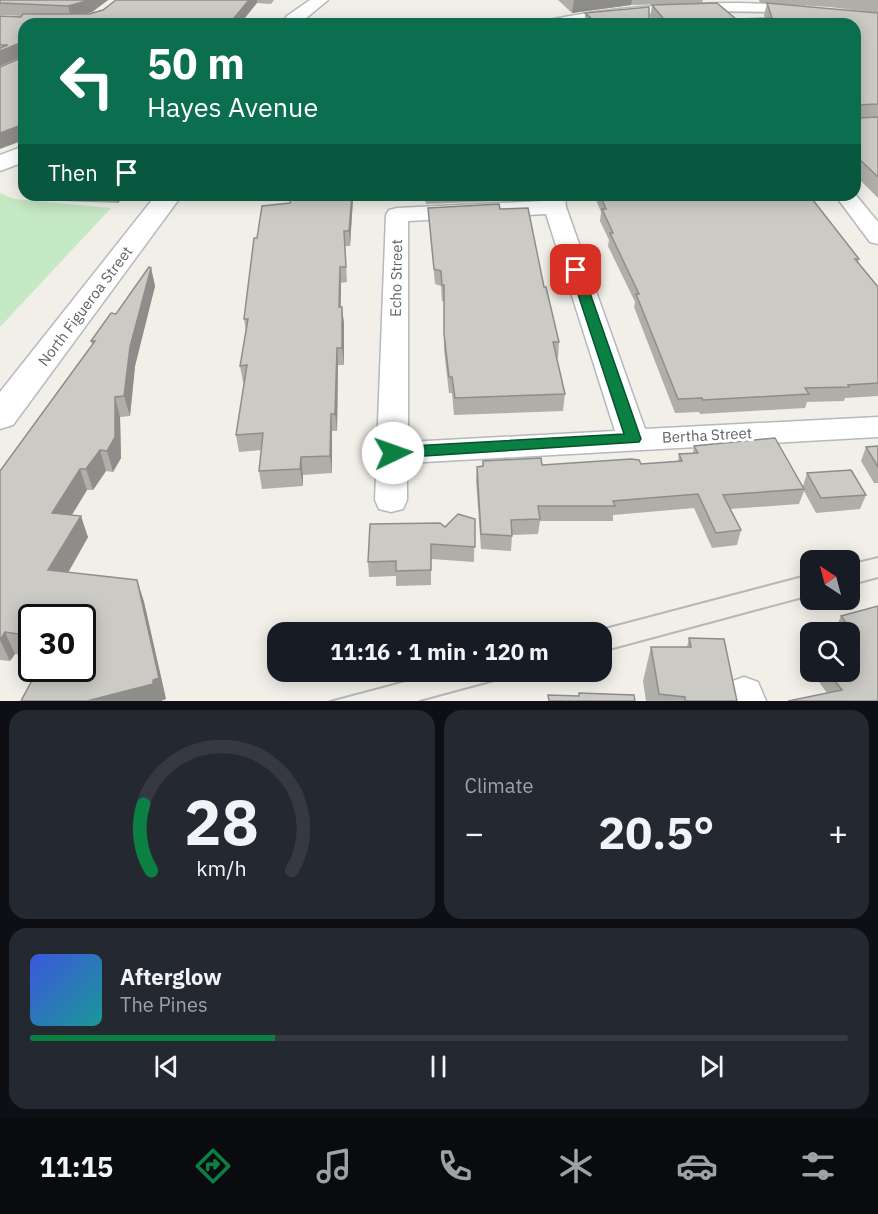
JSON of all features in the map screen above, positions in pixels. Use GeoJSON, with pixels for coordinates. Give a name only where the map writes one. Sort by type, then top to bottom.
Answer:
{"type":"FeatureCollection","features":[{"type":"Feature","properties":{"kind":"main road"},"geometry":{"type":"LineString","coordinates":[[295,18],[306,0]]}},
{"type":"Feature","properties":{"kind":"main road"},"geometry":{"type":"LineString","coordinates":[[297,18],[320,0]]}},
{"type":"Feature","properties":{"kind":"main road"},"geometry":{"type":"LineString","coordinates":[[0,164],[18,156]]}},
{"type":"Feature","properties":{"kind":"main road","name":"North Figueroa Street"},"geometry":{"type":"LineString","coordinates":[[0,417],[165,201]]}},
{"type":"Feature","properties":{"kind":"street"},"geometry":{"type":"LineString","coordinates":[[0,19],[35,6],[31,0]]}},
{"type":"Feature","properties":{"kind":"street"},"geometry":{"type":"LineString","coordinates":[[580,18],[641,11],[722,8],[812,10]]}},
{"type":"Feature","properties":{"kind":"street"},"geometry":{"type":"LineString","coordinates":[[0,19],[18,21]]}},
{"type":"Feature","properties":{"kind":"street"},"geometry":{"type":"LineString","coordinates":[[555,201],[633,439]]}},
{"type":"Feature","properties":{"kind":"street","name":"Echo Street"},"geometry":{"type":"LineString","coordinates":[[391,500],[398,214],[555,201]]}},
{"type":"Feature","properties":{"kind":"street"},"geometry":{"type":"LineString","coordinates":[[850,201],[878,237]]}},
{"type":"Feature","properties":{"kind":"street","name":"Bertha Street"},"geometry":{"type":"LineString","coordinates":[[393,453],[878,427]]}},
{"type":"Feature","properties":{"kind":"green space"},"geometry":{"type":"Polygon","coordinates":[[[0,193],[18,201],[111,208],[0,327],[0,193]]]}},
{"type":"Feature","properties":{"kind":"building"},"geometry":{"type":"Polygon","coordinates":[[[0,0],[90,0],[68,6],[0,3],[0,0]]]}},
{"type":"Feature","properties":{"kind":"building"},"geometry":{"type":"Polygon","coordinates":[[[116,0],[249,0],[234,18],[18,18],[18,44],[0,51],[0,48],[8,45],[0,45],[0,16],[89,14],[103,10],[116,0]]]}},
{"type":"Feature","properties":{"kind":"building"},"geometry":{"type":"Polygon","coordinates":[[[717,3],[735,18],[663,18],[652,5],[717,3]]]}},
{"type":"Feature","properties":{"kind":"building"},"geometry":{"type":"Polygon","coordinates":[[[767,3],[878,13],[878,104],[861,105],[861,18],[772,18],[767,3]]]}},
{"type":"Feature","properties":{"kind":"building"},"geometry":{"type":"Polygon","coordinates":[[[649,7],[649,18],[591,18],[585,13],[649,7]]]}},
{"type":"Feature","properties":{"kind":"building"},"geometry":{"type":"Polygon","coordinates":[[[18,59],[18,126],[0,133],[0,67],[18,59]]]}},
{"type":"Feature","properties":{"kind":"building"},"geometry":{"type":"Polygon","coordinates":[[[878,117],[878,177],[861,161],[861,118],[878,117]]]}},
{"type":"Feature","properties":{"kind":"building"},"geometry":{"type":"Polygon","coordinates":[[[290,201],[352,201],[349,231],[344,231],[346,267],[340,267],[339,307],[342,307],[342,348],[337,348],[335,414],[331,414],[330,456],[301,457],[300,469],[259,471],[263,433],[236,435],[247,365],[240,366],[248,319],[244,319],[254,238],[257,238],[262,206],[290,203],[290,201]]]}},
{"type":"Feature","properties":{"kind":"building"},"geometry":{"type":"Polygon","coordinates":[[[603,201],[814,201],[878,287],[878,383],[848,385],[849,387],[805,388],[809,394],[703,400],[702,398],[678,399],[636,294],[639,294],[610,233],[613,233],[602,209],[606,209],[603,201]]]}},
{"type":"Feature","properties":{"kind":"building"},"geometry":{"type":"Polygon","coordinates":[[[499,204],[500,209],[528,208],[544,287],[546,287],[559,342],[553,342],[565,394],[455,398],[452,377],[449,377],[444,334],[444,285],[442,285],[441,271],[434,269],[428,208],[499,204]]]}},
{"type":"Feature","properties":{"kind":"building"},"geometry":{"type":"Polygon","coordinates":[[[149,267],[151,268],[130,347],[124,396],[115,397],[115,437],[107,451],[100,450],[86,469],[80,469],[52,513],[81,516],[48,570],[137,580],[159,678],[153,680],[153,684],[87,701],[21,701],[31,682],[96,682],[96,604],[18,604],[18,634],[5,632],[0,640],[0,471],[95,341],[91,341],[111,313],[116,314],[149,267]]]}},
{"type":"Feature","properties":{"kind":"building"},"geometry":{"type":"Polygon","coordinates":[[[775,438],[804,489],[723,495],[741,530],[716,533],[698,494],[613,501],[615,506],[538,506],[540,519],[511,520],[512,536],[481,534],[477,467],[483,466],[483,461],[541,458],[542,465],[631,459],[639,460],[641,464],[682,461],[679,454],[698,453],[694,446],[775,438]]]}},
{"type":"Feature","properties":{"kind":"building"},"geometry":{"type":"Polygon","coordinates":[[[878,446],[878,467],[866,447],[878,446]]]}},
{"type":"Feature","properties":{"kind":"building"},"geometry":{"type":"Polygon","coordinates":[[[851,470],[866,495],[821,498],[807,473],[851,470]]]}},
{"type":"Feature","properties":{"kind":"building"},"geometry":{"type":"Polygon","coordinates":[[[458,514],[475,519],[475,547],[431,544],[431,570],[396,571],[396,561],[368,562],[370,524],[440,523],[445,527],[458,514]]]}},
{"type":"Feature","properties":{"kind":"building"},"geometry":{"type":"Polygon","coordinates":[[[878,606],[878,701],[788,701],[842,690],[836,682],[860,682],[860,622],[846,622],[841,616],[878,606]]]}},
{"type":"Feature","properties":{"kind":"building"},"geometry":{"type":"Polygon","coordinates":[[[689,638],[724,639],[737,701],[685,701],[685,697],[659,694],[651,647],[691,647],[689,638]]]}},
{"type":"Feature","properties":{"kind":"building"},"geometry":{"type":"Polygon","coordinates":[[[579,693],[634,695],[635,701],[549,701],[548,695],[579,696],[579,693]]]}},
{"type":"Feature","properties":{"kind":"tram line"},"geometry":{"type":"LineString","coordinates":[[860,561],[878,557]]}},
{"type":"Feature","properties":{"kind":"tram line"},"geometry":{"type":"LineString","coordinates":[[612,626],[800,577]]}},
{"type":"Feature","properties":{"kind":"tram line"},"geometry":{"type":"LineString","coordinates":[[860,583],[878,578]]}},
{"type":"Feature","properties":{"kind":"tram line"},"geometry":{"type":"LineString","coordinates":[[612,649],[800,599]]}},
{"type":"Feature","properties":{"kind":"tram line"},"geometry":{"type":"LineString","coordinates":[[330,701],[401,682]]}},
{"type":"Feature","properties":{"kind":"tram line"},"geometry":{"type":"LineString","coordinates":[[420,701],[490,682]]}},
{"type":"Feature","properties":{"kind":"route"},"geometry":{"type":"LineString","coordinates":[[393,453],[633,439],[576,270]]}}]}
